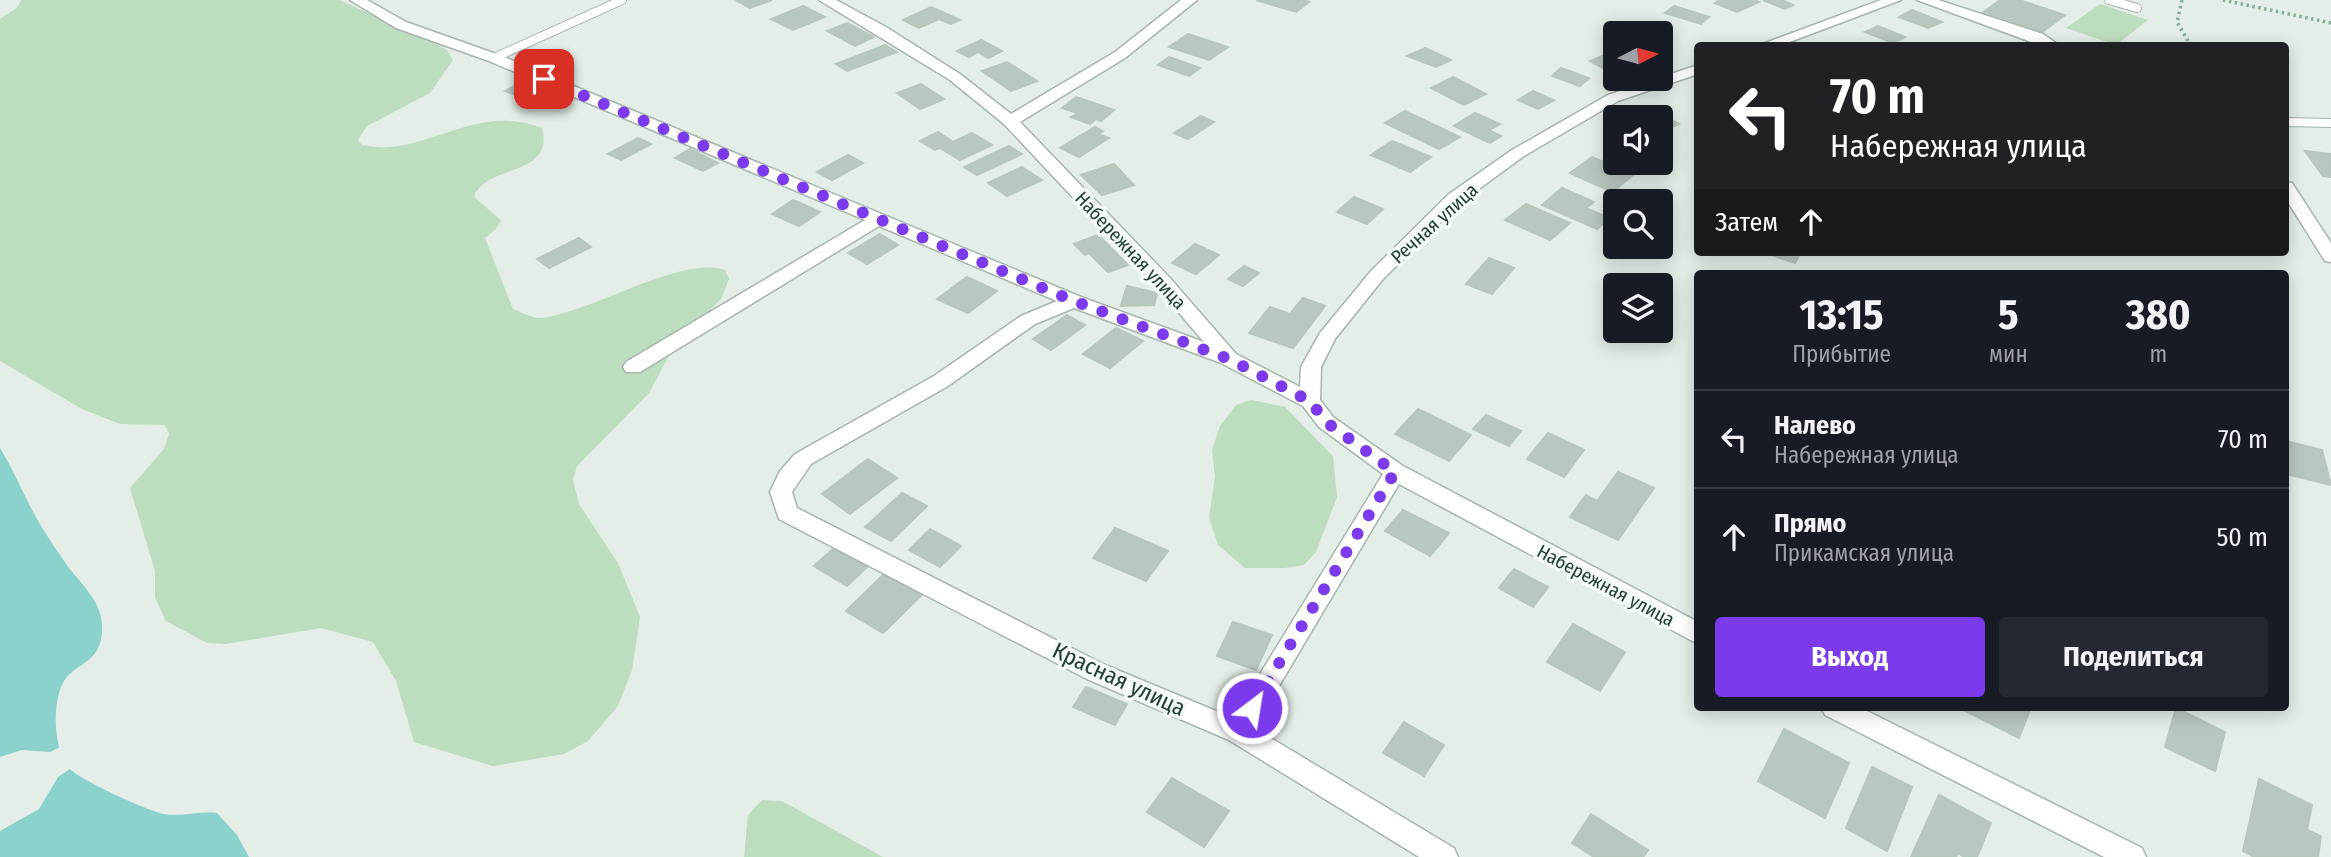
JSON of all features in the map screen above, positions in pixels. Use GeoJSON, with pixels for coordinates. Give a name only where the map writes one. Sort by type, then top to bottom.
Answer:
{"type":"FeatureCollection","features":[{"type":"Feature","properties":{"kind":"street"},"geometry":{"type":"LineString","coordinates":[[357,0],[401,25],[494,58],[1074,301],[1229,359]]}},
{"type":"Feature","properties":{"kind":"street","name":"Набережная улица"},"geometry":{"type":"LineString","coordinates":[[826,0],[881,30],[955,77],[1010,121],[1162,281],[1229,359],[1310,401],[1326,422],[1395,472],[1694,633]]}},
{"type":"Feature","properties":{"kind":"street"},"geometry":{"type":"LineString","coordinates":[[1010,121],[1120,55],[1190,0]]}},
{"type":"Feature","properties":{"kind":"street"},"geometry":{"type":"LineString","coordinates":[[1775,42],[1894,0]]}},
{"type":"Feature","properties":{"kind":"street"},"geometry":{"type":"LineString","coordinates":[[1924,0],[2046,42]]}},
{"type":"Feature","properties":{"kind":"street","name":"Речная улица"},"geometry":{"type":"LineString","coordinates":[[1310,401],[1311,367],[1327,337],[1377,275],[1455,198],[1518,153],[1613,98],[1694,70]]}},
{"type":"Feature","properties":{"kind":"street"},"geometry":{"type":"LineString","coordinates":[[2289,192],[2331,257]]}},
{"type":"Feature","properties":{"kind":"street"},"geometry":{"type":"LineString","coordinates":[[633,368],[878,219]]}},
{"type":"Feature","properties":{"kind":"street","name":"Красная улица"},"geometry":{"type":"LineString","coordinates":[[1074,301],[1028,320],[941,382],[803,459],[788,477],[781,492],[787,513],[1096,672],[1238,732],[1444,857]]}},
{"type":"Feature","properties":{"kind":"street"},"geometry":{"type":"LineString","coordinates":[[1238,732],[1395,472]]}},
{"type":"Feature","properties":{"kind":"street"},"geometry":{"type":"LineString","coordinates":[[1842,711],[2132,857]]}},
{"type":"Feature","properties":{"kind":"lane"},"geometry":{"type":"LineString","coordinates":[[494,58],[621,0]]}},
{"type":"Feature","properties":{"kind":"lane"},"geometry":{"type":"LineString","coordinates":[[2109,0],[2137,8]]}},
{"type":"Feature","properties":{"kind":"lane"},"geometry":{"type":"LineString","coordinates":[[2289,122],[2331,123]]}},
{"type":"Feature","properties":{"kind":"path"},"geometry":{"type":"LineString","coordinates":[[2182,0],[2177,22],[2189,42]]}},
{"type":"Feature","properties":{"kind":"path"},"geometry":{"type":"LineString","coordinates":[[2223,0],[2331,23]]}},
{"type":"Feature","properties":{"kind":"green space"},"geometry":{"type":"Polygon","coordinates":[[[21,0],[339,0],[427,39],[447,50],[453,60],[430,93],[367,126],[358,140],[362,145],[385,147],[407,144],[493,121],[517,122],[542,128],[543,144],[539,155],[529,163],[481,186],[474,197],[501,220],[496,229],[485,238],[513,309],[539,318],[558,315],[669,274],[690,269],[725,270],[729,279],[721,299],[673,348],[649,393],[577,466],[573,480],[579,504],[618,563],[640,617],[632,670],[618,706],[588,741],[564,754],[493,766],[414,742],[396,681],[373,642],[321,628],[226,644],[207,643],[166,621],[155,598],[155,571],[130,488],[164,449],[169,434],[165,425],[120,424],[82,409],[0,361],[0,19],[17,8],[21,0]]]}},
{"type":"Feature","properties":{"kind":"green space"},"geometry":{"type":"Polygon","coordinates":[[[2100,4],[2148,20],[2120,42],[2107,42],[2066,28],[2100,4]]]}},
{"type":"Feature","properties":{"kind":"green space"},"geometry":{"type":"Polygon","coordinates":[[[1251,400],[1285,407],[1333,456],[1337,497],[1316,552],[1304,565],[1245,568],[1218,545],[1209,517],[1215,477],[1212,450],[1220,426],[1236,405],[1251,400]]]}},
{"type":"Feature","properties":{"kind":"green space"},"geometry":{"type":"Polygon","coordinates":[[[762,800],[782,801],[883,857],[744,857],[748,815],[762,800]]]}},
{"type":"Feature","properties":{"kind":"water"},"geometry":{"type":"Polygon","coordinates":[[[0,448],[32,510],[69,568],[91,595],[101,618],[101,640],[98,649],[67,678],[59,694],[56,727],[63,759],[74,772],[98,786],[156,812],[170,815],[217,813],[237,835],[249,857],[0,857],[0,448]]]}},
{"type":"Feature","properties":{"kind":"pier"},"geometry":{"type":"Polygon","coordinates":[[[62,746],[73,767],[58,777],[39,809],[0,831],[0,757],[22,750],[50,752],[62,746]]]}},
{"type":"Feature","properties":{"kind":"building"},"geometry":{"type":"Polygon","coordinates":[[[772,0],[750,8],[737,1],[772,0]]]}},
{"type":"Feature","properties":{"kind":"building"},"geometry":{"type":"Polygon","coordinates":[[[1256,0],[1302,0],[1309,2],[1296,12],[1256,0]]]}},
{"type":"Feature","properties":{"kind":"building"},"geometry":{"type":"Polygon","coordinates":[[[1720,0],[1759,2],[1737,12],[1715,3],[1720,0]]]}},
{"type":"Feature","properties":{"kind":"building"},"geometry":{"type":"Polygon","coordinates":[[[1763,0],[1782,0],[1793,5],[1785,9],[1763,0]]]}},
{"type":"Feature","properties":{"kind":"building"},"geometry":{"type":"Polygon","coordinates":[[[2000,0],[2019,0],[2065,15],[2041,33],[1981,14],[2000,0]]]}},
{"type":"Feature","properties":{"kind":"building"},"geometry":{"type":"Polygon","coordinates":[[[803,6],[825,17],[793,30],[771,19],[803,6]]]}},
{"type":"Feature","properties":{"kind":"building"},"geometry":{"type":"Polygon","coordinates":[[[1674,6],[1709,17],[1701,24],[1665,13],[1674,6]]]}},
{"type":"Feature","properties":{"kind":"building"},"geometry":{"type":"Polygon","coordinates":[[[931,7],[960,20],[951,24],[939,19],[919,28],[903,20],[931,7]]]}},
{"type":"Feature","properties":{"kind":"building"},"geometry":{"type":"Polygon","coordinates":[[[1912,10],[1942,22],[1928,28],[1899,17],[1912,10]]]}},
{"type":"Feature","properties":{"kind":"building"},"geometry":{"type":"Polygon","coordinates":[[[847,23],[874,37],[855,46],[827,31],[847,23]]]}},
{"type":"Feature","properties":{"kind":"building"},"geometry":{"type":"Polygon","coordinates":[[[1878,26],[1905,37],[1890,42],[1865,32],[1878,26]]]}},
{"type":"Feature","properties":{"kind":"building"},"geometry":{"type":"Polygon","coordinates":[[[1188,34],[1228,47],[1209,60],[1169,47],[1188,34]]]}},
{"type":"Feature","properties":{"kind":"building"},"geometry":{"type":"Polygon","coordinates":[[[981,40],[1002,51],[988,58],[978,52],[969,57],[957,51],[981,40]]]}},
{"type":"Feature","properties":{"kind":"building"},"geometry":{"type":"Polygon","coordinates":[[[885,45],[897,52],[847,71],[836,64],[885,45]]]}},
{"type":"Feature","properties":{"kind":"building"},"geometry":{"type":"Polygon","coordinates":[[[1425,48],[1451,60],[1436,67],[1407,56],[1425,48]]]}},
{"type":"Feature","properties":{"kind":"building"},"geometry":{"type":"Polygon","coordinates":[[[1603,56],[1603,68],[1590,61],[1603,56]]]}},
{"type":"Feature","properties":{"kind":"building"},"geometry":{"type":"Polygon","coordinates":[[[1169,57],[1200,68],[1189,76],[1158,65],[1169,57]]]}},
{"type":"Feature","properties":{"kind":"building"},"geometry":{"type":"Polygon","coordinates":[[[1007,62],[1037,81],[1011,91],[982,71],[1007,62]]]}},
{"type":"Feature","properties":{"kind":"building"},"geometry":{"type":"Polygon","coordinates":[[[1561,68],[1589,78],[1580,86],[1552,76],[1561,68]]]}},
{"type":"Feature","properties":{"kind":"building"},"geometry":{"type":"Polygon","coordinates":[[[1453,77],[1486,94],[1464,105],[1431,88],[1453,77]]]}},
{"type":"Feature","properties":{"kind":"building"},"geometry":{"type":"Polygon","coordinates":[[[525,80],[540,86],[520,97],[505,91],[525,80]]]}},
{"type":"Feature","properties":{"kind":"building"},"geometry":{"type":"Polygon","coordinates":[[[921,84],[944,99],[920,109],[897,93],[921,84]]]}},
{"type":"Feature","properties":{"kind":"building"},"geometry":{"type":"Polygon","coordinates":[[[1533,91],[1554,100],[1538,109],[1518,100],[1533,91]]]}},
{"type":"Feature","properties":{"kind":"building"},"geometry":{"type":"Polygon","coordinates":[[[1076,97],[1114,110],[1101,121],[1096,119],[1090,124],[1071,117],[1078,113],[1062,108],[1076,97]]]}},
{"type":"Feature","properties":{"kind":"building"},"geometry":{"type":"Polygon","coordinates":[[[1405,111],[1460,137],[1439,149],[1385,123],[1405,111]]]}},
{"type":"Feature","properties":{"kind":"building"},"geometry":{"type":"Polygon","coordinates":[[[1475,113],[1500,124],[1489,130],[1501,136],[1490,143],[1454,126],[1475,113]]]}},
{"type":"Feature","properties":{"kind":"building"},"geometry":{"type":"Polygon","coordinates":[[[1201,116],[1214,122],[1188,139],[1174,133],[1201,116]]]}},
{"type":"Feature","properties":{"kind":"building"},"geometry":{"type":"Polygon","coordinates":[[[1095,127],[1103,131],[1098,134],[1109,138],[1079,157],[1060,148],[1095,127]]]}},
{"type":"Feature","properties":{"kind":"building"},"geometry":{"type":"Polygon","coordinates":[[[938,132],[953,142],[972,133],[992,145],[960,160],[940,148],[935,150],[920,141],[938,132]]]}},
{"type":"Feature","properties":{"kind":"building"},"geometry":{"type":"Polygon","coordinates":[[[638,138],[651,144],[621,160],[608,154],[638,138]]]}},
{"type":"Feature","properties":{"kind":"building"},"geometry":{"type":"Polygon","coordinates":[[[1392,141],[1431,157],[1410,172],[1371,155],[1392,141]]]}},
{"type":"Feature","properties":{"kind":"building"},"geometry":{"type":"Polygon","coordinates":[[[1009,146],[1022,154],[977,175],[964,167],[1009,146]]]}},
{"type":"Feature","properties":{"kind":"building"},"geometry":{"type":"Polygon","coordinates":[[[690,149],[718,163],[703,171],[675,158],[690,149]]]}},
{"type":"Feature","properties":{"kind":"building"},"geometry":{"type":"Polygon","coordinates":[[[2305,151],[2331,154],[2331,177],[2323,176],[2305,151]]]}},
{"type":"Feature","properties":{"kind":"building"},"geometry":{"type":"Polygon","coordinates":[[[848,155],[863,163],[832,180],[817,172],[848,155]]]}},
{"type":"Feature","properties":{"kind":"building"},"geometry":{"type":"Polygon","coordinates":[[[1592,157],[1603,162],[1603,175],[1633,175],[1616,189],[1605,189],[1570,173],[1592,157]]]}},
{"type":"Feature","properties":{"kind":"building"},"geometry":{"type":"Polygon","coordinates":[[[1114,164],[1134,185],[1102,195],[1081,175],[1114,164]]]}},
{"type":"Feature","properties":{"kind":"building"},"geometry":{"type":"Polygon","coordinates":[[[1022,167],[1042,180],[1007,196],[988,183],[1022,167]]]}},
{"type":"Feature","properties":{"kind":"building"},"geometry":{"type":"Polygon","coordinates":[[[1562,188],[1594,202],[1586,208],[1603,215],[1603,224],[1597,229],[1542,205],[1562,188]]]}},
{"type":"Feature","properties":{"kind":"building"},"geometry":{"type":"Polygon","coordinates":[[[1354,197],[1383,209],[1367,224],[1337,212],[1354,197]]]}},
{"type":"Feature","properties":{"kind":"building"},"geometry":{"type":"Polygon","coordinates":[[[793,200],[820,212],[799,226],[772,214],[793,200]]]}},
{"type":"Feature","properties":{"kind":"building"},"geometry":{"type":"Polygon","coordinates":[[[1526,204],[1570,223],[1550,240],[1505,220],[1526,204]]]}},
{"type":"Feature","properties":{"kind":"building"},"geometry":{"type":"Polygon","coordinates":[[[880,234],[898,245],[867,264],[848,253],[880,234]]]}},
{"type":"Feature","properties":{"kind":"building"},"geometry":{"type":"Polygon","coordinates":[[[1098,235],[1128,265],[1108,272],[1089,253],[1085,255],[1074,244],[1098,235]]]}},
{"type":"Feature","properties":{"kind":"building"},"geometry":{"type":"Polygon","coordinates":[[[579,238],[591,247],[549,268],[537,259],[579,238]]]}},
{"type":"Feature","properties":{"kind":"building"},"geometry":{"type":"Polygon","coordinates":[[[1195,244],[1219,255],[1196,274],[1172,263],[1195,244]]]}},
{"type":"Feature","properties":{"kind":"building"},"geometry":{"type":"Polygon","coordinates":[[[1774,256],[1799,256],[1795,263],[1774,256]]]}},
{"type":"Feature","properties":{"kind":"building"},"geometry":{"type":"Polygon","coordinates":[[[1489,258],[1514,268],[1492,294],[1466,284],[1489,258]]]}},
{"type":"Feature","properties":{"kind":"building"},"geometry":{"type":"Polygon","coordinates":[[[1244,266],[1259,273],[1243,286],[1228,279],[1244,266]]]}},
{"type":"Feature","properties":{"kind":"building"},"geometry":{"type":"Polygon","coordinates":[[[967,277],[997,291],[968,313],[937,299],[967,277]]]}},
{"type":"Feature","properties":{"kind":"building"},"geometry":{"type":"Polygon","coordinates":[[[1127,286],[1157,293],[1154,305],[1121,306],[1127,286]]]}},
{"type":"Feature","properties":{"kind":"building"},"geometry":{"type":"Polygon","coordinates":[[[1303,298],[1325,306],[1293,348],[1249,333],[1270,307],[1290,314],[1303,298]]]}},
{"type":"Feature","properties":{"kind":"building"},"geometry":{"type":"Polygon","coordinates":[[[1067,315],[1085,325],[1051,350],[1033,339],[1067,315]]]}},
{"type":"Feature","properties":{"kind":"building"},"geometry":{"type":"Polygon","coordinates":[[[1116,328],[1143,341],[1110,368],[1083,354],[1116,328]]]}},
{"type":"Feature","properties":{"kind":"building"},"geometry":{"type":"Polygon","coordinates":[[[1418,409],[1471,435],[1449,461],[1395,434],[1418,409]]]}},
{"type":"Feature","properties":{"kind":"building"},"geometry":{"type":"Polygon","coordinates":[[[1486,415],[1521,431],[1509,446],[1473,429],[1486,415]]]}},
{"type":"Feature","properties":{"kind":"building"},"geometry":{"type":"Polygon","coordinates":[[[1548,433],[1584,450],[1564,477],[1527,459],[1548,433]]]}},
{"type":"Feature","properties":{"kind":"building"},"geometry":{"type":"Polygon","coordinates":[[[2289,442],[2322,450],[2331,485],[2289,475],[2289,442]]]}},
{"type":"Feature","properties":{"kind":"building"},"geometry":{"type":"Polygon","coordinates":[[[868,459],[897,478],[850,514],[822,494],[868,459]]]}},
{"type":"Feature","properties":{"kind":"building"},"geometry":{"type":"Polygon","coordinates":[[[1618,472],[1654,488],[1618,540],[1570,517],[1586,495],[1597,501],[1618,472]]]}},
{"type":"Feature","properties":{"kind":"building"},"geometry":{"type":"Polygon","coordinates":[[[902,493],[927,506],[891,541],[865,527],[902,493]]]}},
{"type":"Feature","properties":{"kind":"building"},"geometry":{"type":"Polygon","coordinates":[[[1403,510],[1449,533],[1430,556],[1385,531],[1403,510]]]}},
{"type":"Feature","properties":{"kind":"building"},"geometry":{"type":"Polygon","coordinates":[[[1115,528],[1168,551],[1146,581],[1093,558],[1115,528]]]}},
{"type":"Feature","properties":{"kind":"building"},"geometry":{"type":"Polygon","coordinates":[[[930,529],[961,546],[940,567],[909,550],[930,529]]]}},
{"type":"Feature","properties":{"kind":"building"},"geometry":{"type":"Polygon","coordinates":[[[833,549],[867,567],[847,586],[814,566],[833,549]]]}},
{"type":"Feature","properties":{"kind":"building"},"geometry":{"type":"Polygon","coordinates":[[[1514,569],[1548,587],[1533,607],[1499,588],[1514,569]]]}},
{"type":"Feature","properties":{"kind":"building"},"geometry":{"type":"Polygon","coordinates":[[[888,570],[926,591],[883,633],[846,611],[888,570]]]}},
{"type":"Feature","properties":{"kind":"building"},"geometry":{"type":"Polygon","coordinates":[[[1233,622],[1272,635],[1256,670],[1217,656],[1233,622]]]}},
{"type":"Feature","properties":{"kind":"building"},"geometry":{"type":"Polygon","coordinates":[[[1573,624],[1625,652],[1600,691],[1547,662],[1573,624]]]}},
{"type":"Feature","properties":{"kind":"building"},"geometry":{"type":"Polygon","coordinates":[[[1086,687],[1127,704],[1115,725],[1073,707],[1086,687]]]}},
{"type":"Feature","properties":{"kind":"building"},"geometry":{"type":"Polygon","coordinates":[[[1966,711],[2029,711],[2019,738],[1966,711]]]}},
{"type":"Feature","properties":{"kind":"building"},"geometry":{"type":"Polygon","coordinates":[[[2175,711],[2182,711],[2225,732],[2215,771],[2165,747],[2175,711]]]}},
{"type":"Feature","properties":{"kind":"building"},"geometry":{"type":"Polygon","coordinates":[[[1404,722],[1444,745],[1424,776],[1383,753],[1404,722]]]}},
{"type":"Feature","properties":{"kind":"building"},"geometry":{"type":"Polygon","coordinates":[[[1784,729],[1849,763],[1825,818],[1758,781],[1784,729]]]}},
{"type":"Feature","properties":{"kind":"building"},"geometry":{"type":"Polygon","coordinates":[[[1872,767],[1912,787],[1887,851],[1846,828],[1872,767]]]}},
{"type":"Feature","properties":{"kind":"building"},"geometry":{"type":"Polygon","coordinates":[[[1172,778],[1229,811],[1204,847],[1147,812],[1172,778]]]}},
{"type":"Feature","properties":{"kind":"building"},"geometry":{"type":"Polygon","coordinates":[[[2259,779],[2312,805],[2307,830],[2321,836],[2318,857],[2254,857],[2243,851],[2259,779]]]}},
{"type":"Feature","properties":{"kind":"building"},"geometry":{"type":"Polygon","coordinates":[[[1939,795],[1991,823],[1977,857],[1964,857],[1958,853],[1956,857],[1911,857],[1939,795]]]}},
{"type":"Feature","properties":{"kind":"building"},"geometry":{"type":"Polygon","coordinates":[[[1591,814],[1648,850],[1643,857],[1594,857],[1572,843],[1591,814]]]}},
{"type":"Feature","properties":{"kind":"route"},"geometry":{"type":"LineString","coordinates":[[544,79],[1074,301],[1229,359],[1310,401],[1326,422],[1395,472],[1252,708]]}}]}
